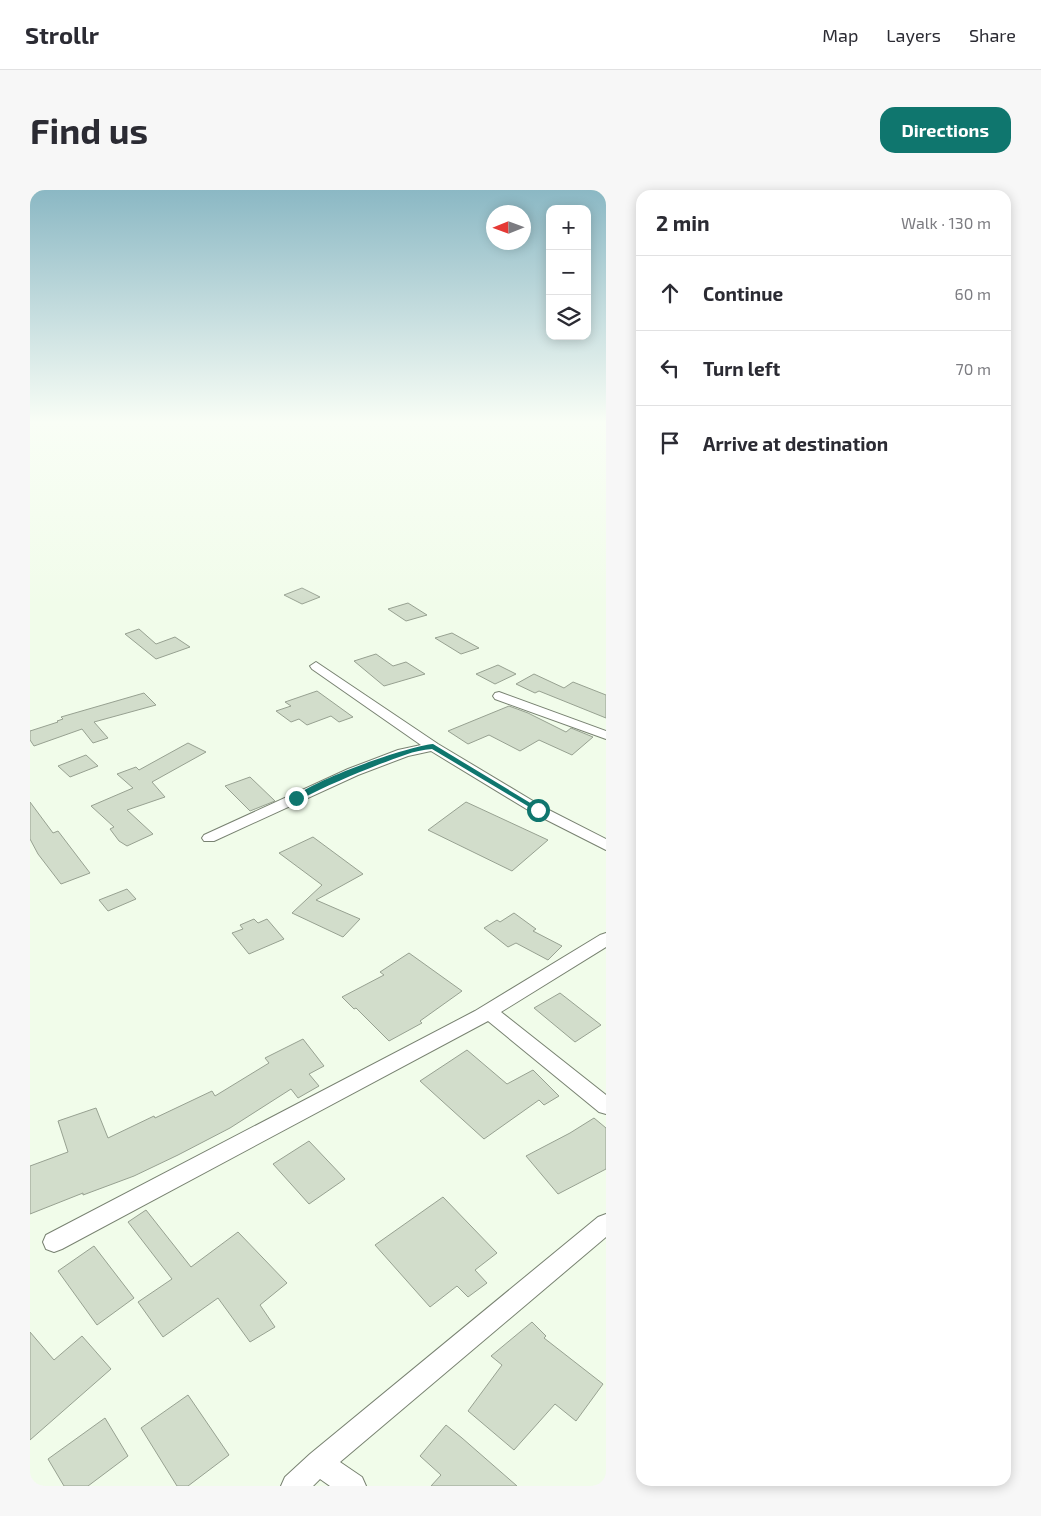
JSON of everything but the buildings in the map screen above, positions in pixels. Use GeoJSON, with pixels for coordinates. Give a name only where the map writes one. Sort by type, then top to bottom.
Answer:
{"type":"FeatureCollection","features":[{"type":"Feature","properties":{"kind":"street"},"geometry":{"type":"LineString","coordinates":[[316,666],[433,747],[538,810],[606,845]]}},
{"type":"Feature","properties":{"kind":"street"},"geometry":{"type":"LineString","coordinates":[[499,696],[606,735]]}},
{"type":"Feature","properties":{"kind":"street"},"geometry":{"type":"LineString","coordinates":[[210,838],[270,812],[333,779],[401,754],[420,748],[433,747]]}},
{"type":"Feature","properties":{"kind":"street"},"geometry":{"type":"LineString","coordinates":[[48,1244],[489,1012],[606,939]]}},
{"type":"Feature","properties":{"kind":"street"},"geometry":{"type":"LineString","coordinates":[[489,1012],[606,1106]]}},
{"type":"Feature","properties":{"kind":"street"},"geometry":{"type":"LineString","coordinates":[[294,1486],[319,1463],[606,1224]]}},
{"type":"Feature","properties":{"kind":"street"},"geometry":{"type":"LineString","coordinates":[[319,1463],[353,1486]]}},
{"type":"Feature","properties":{"kind":"route"},"geometry":{"type":"LineString","coordinates":[[296,798],[333,779],[401,754],[420,748],[433,747],[538,810]]}}]}
